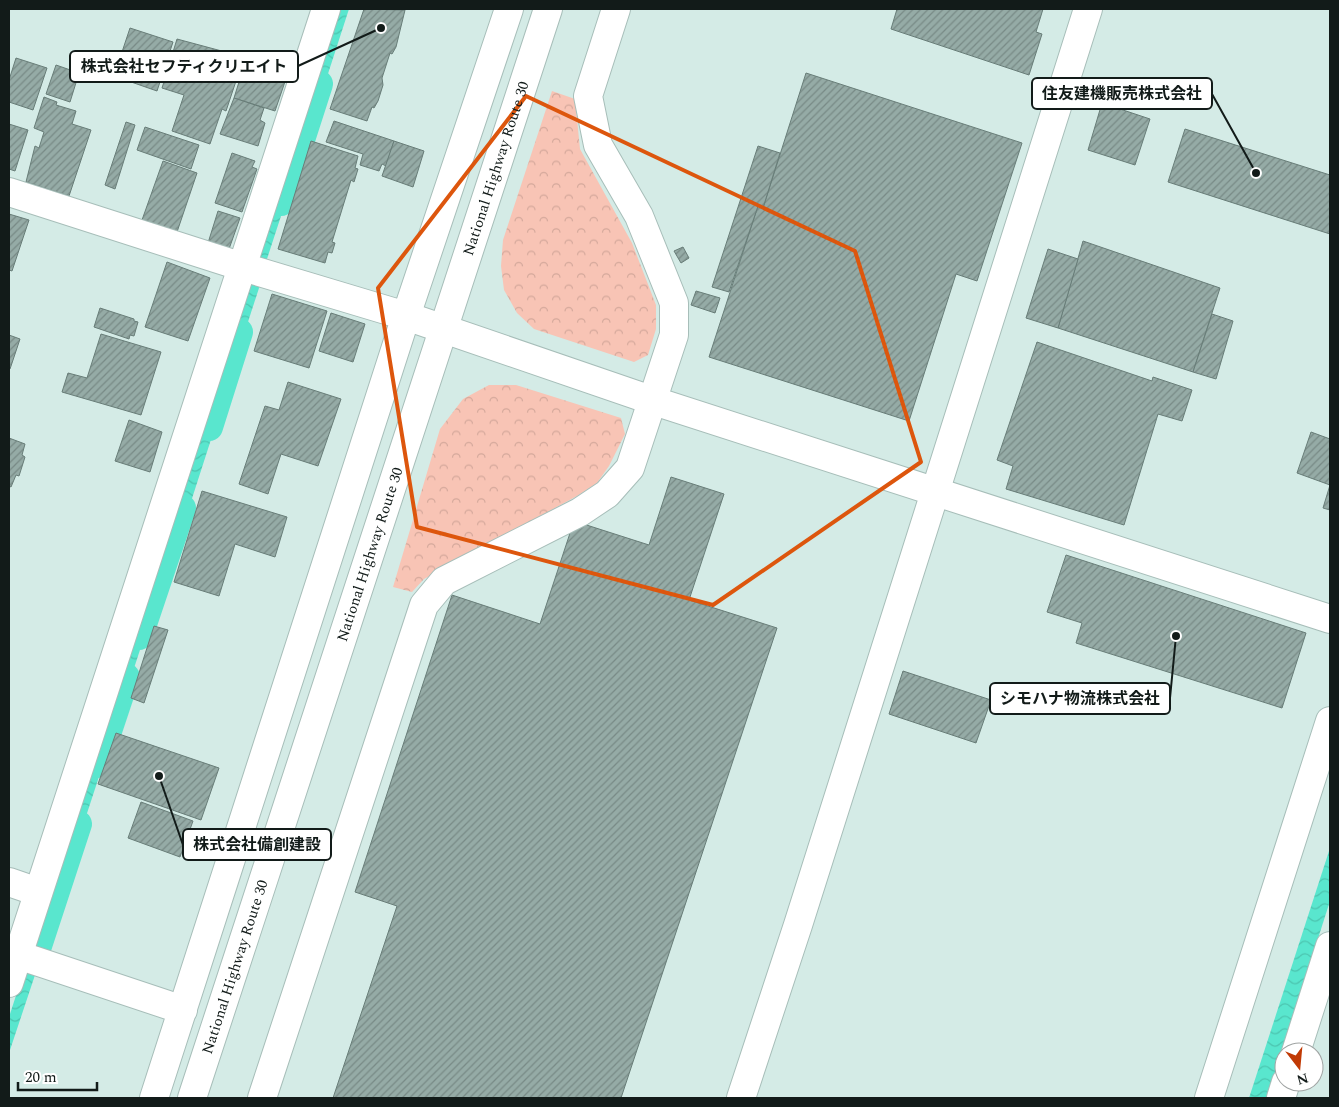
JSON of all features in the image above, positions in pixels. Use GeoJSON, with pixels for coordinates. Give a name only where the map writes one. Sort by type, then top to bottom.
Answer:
{"type":"FeatureCollection","features":[{"type":"Feature","properties":{"kind":"main road"},"geometry":{"type":"LineString","coordinates":[[9,983],[13,953],[38,892],[326,9]]}},
{"type":"Feature","properties":{"kind":"main road"},"geometry":{"type":"LineString","coordinates":[[154,1098],[406,316],[509,9]]}},
{"type":"Feature","properties":{"kind":"main road","name":"National Highway Route 30"},"geometry":{"type":"LineString","coordinates":[[192,1098],[548,9]]}},
{"type":"Feature","properties":{"kind":"main road"},"geometry":{"type":"LineString","coordinates":[[262,1098],[424,604],[444,581],[580,512],[607,494],[630,468],[674,335],[674,303],[639,216],[598,145],[588,96],[616,9]]}},
{"type":"Feature","properties":{"kind":"main road"},"geometry":{"type":"LineString","coordinates":[[741,1098],[801,915],[933,492],[1088,9]]}},
{"type":"Feature","properties":{"kind":"main road"},"geometry":{"type":"LineString","coordinates":[[9,192],[243,267],[406,316],[651,400],[1330,619]]}},
{"type":"Feature","properties":{"kind":"main road"},"geometry":{"type":"LineString","coordinates":[[1209,1098],[1330,721]]}},
{"type":"Feature","properties":{"kind":"main road"},"geometry":{"type":"LineString","coordinates":[[9,882],[38,892]]}},
{"type":"Feature","properties":{"kind":"main road"},"geometry":{"type":"LineString","coordinates":[[1299,1042],[1330,946]]}},
{"type":"Feature","properties":{"kind":"main road"},"geometry":{"type":"LineString","coordinates":[[13,953],[183,1010]]}},
{"type":"Feature","properties":{"kind":"highlighted area"},"geometry":{"type":"Polygon","coordinates":[[[526,96],[855,251],[921,462],[713,605],[417,527],[378,288],[526,96]]]}},
{"type":"Feature","properties":{"kind":"green space"},"geometry":{"type":"Polygon","coordinates":[[[552,91],[575,99],[580,149],[632,243],[656,305],[656,329],[648,355],[634,362],[534,329],[517,313],[504,290],[501,266],[503,240],[552,91]]]}},
{"type":"Feature","properties":{"kind":"green space"},"geometry":{"type":"Polygon","coordinates":[[[489,385],[516,385],[621,418],[625,434],[609,466],[597,483],[577,496],[424,579],[412,592],[393,587],[440,429],[463,399],[489,385]]]}},
{"type":"Feature","properties":{"kind":"water"},"geometry":{"type":"Polygon","coordinates":[[[338,9],[349,9],[313,120],[302,117],[338,9]]]}},
{"type":"Feature","properties":{"kind":"water"},"geometry":{"type":"Polygon","coordinates":[[[287,165],[297,167],[266,262],[257,259],[287,165]]]}},
{"type":"Feature","properties":{"kind":"water"},"geometry":{"type":"Polygon","coordinates":[[[251,282],[260,285],[233,368],[225,366],[222,362],[251,282]]]}},
{"type":"Feature","properties":{"kind":"water"},"geometry":{"type":"Polygon","coordinates":[[[214,390],[226,393],[177,545],[165,541],[214,390]]]}},
{"type":"Feature","properties":{"kind":"water"},"geometry":{"type":"Polygon","coordinates":[[[146,598],[156,601],[119,714],[108,710],[146,598]]]}},
{"type":"Feature","properties":{"kind":"water"},"geometry":{"type":"Polygon","coordinates":[[[103,727],[114,731],[71,862],[60,859],[103,727]]]}},
{"type":"Feature","properties":{"kind":"water"},"geometry":{"type":"Polygon","coordinates":[[[1330,848],[1330,901],[1285,1042],[1274,1042],[1274,1076],[1267,1098],[1249,1098],[1330,848]]]}},
{"type":"Feature","properties":{"kind":"water"},"geometry":{"type":"Polygon","coordinates":[[[57,865],[69,869],[49,933],[37,930],[57,865]]]}},
{"type":"Feature","properties":{"kind":"water"},"geometry":{"type":"Polygon","coordinates":[[[24,971],[35,975],[9,1053],[9,1017],[24,971]]]}},
{"type":"Feature","properties":{"kind":"building"},"geometry":{"type":"Polygon","coordinates":[[[364,9],[405,10],[396,47],[392,54],[390,53],[382,78],[383,85],[378,101],[374,108],[372,107],[367,121],[330,109],[364,9]]]}},
{"type":"Feature","properties":{"kind":"building"},"geometry":{"type":"Polygon","coordinates":[[[897,9],[1043,9],[1036,32],[1042,34],[1029,75],[891,29],[897,9]]]}},
{"type":"Feature","properties":{"kind":"building"},"geometry":{"type":"Polygon","coordinates":[[[130,28],[173,42],[157,91],[114,76],[130,28]]]}},
{"type":"Feature","properties":{"kind":"building"},"geometry":{"type":"Polygon","coordinates":[[[177,39],[244,57],[226,111],[222,109],[210,144],[172,131],[184,95],[162,88],[177,39]]]}},
{"type":"Feature","properties":{"kind":"building"},"geometry":{"type":"Polygon","coordinates":[[[248,53],[290,67],[275,111],[234,98],[248,53]]]}},
{"type":"Feature","properties":{"kind":"building"},"geometry":{"type":"Polygon","coordinates":[[[16,58],[47,68],[33,110],[9,102],[9,80],[16,58]]]}},
{"type":"Feature","properties":{"kind":"building"},"geometry":{"type":"Polygon","coordinates":[[[56,65],[79,73],[70,102],[46,94],[56,65]]]}},
{"type":"Feature","properties":{"kind":"building"},"geometry":{"type":"Polygon","coordinates":[[[806,73],[1022,143],[977,281],[956,274],[909,421],[709,357],[758,206],[763,208],[806,73]]]}},
{"type":"Feature","properties":{"kind":"building"},"geometry":{"type":"Polygon","coordinates":[[[44,97],[57,102],[56,105],[76,111],[72,124],[91,130],[69,196],[26,182],[35,146],[39,148],[44,132],[34,128],[44,97]]]}},
{"type":"Feature","properties":{"kind":"building"},"geometry":{"type":"Polygon","coordinates":[[[234,98],[264,108],[260,120],[265,123],[258,146],[220,134],[234,98]]]}},
{"type":"Feature","properties":{"kind":"building"},"geometry":{"type":"Polygon","coordinates":[[[1102,103],[1150,119],[1135,165],[1088,150],[1102,103]]]}},
{"type":"Feature","properties":{"kind":"building"},"geometry":{"type":"Polygon","coordinates":[[[334,121],[394,141],[386,166],[382,164],[379,171],[360,165],[363,154],[326,142],[334,121]]]}},
{"type":"Feature","properties":{"kind":"building"},"geometry":{"type":"Polygon","coordinates":[[[126,122],[135,125],[115,189],[105,185],[126,122]]]}},
{"type":"Feature","properties":{"kind":"building"},"geometry":{"type":"Polygon","coordinates":[[[9,124],[28,130],[15,171],[9,169],[9,124]]]}},
{"type":"Feature","properties":{"kind":"building"},"geometry":{"type":"Polygon","coordinates":[[[145,127],[199,145],[191,169],[137,150],[145,127]]]}},
{"type":"Feature","properties":{"kind":"building"},"geometry":{"type":"Polygon","coordinates":[[[1185,129],[1330,175],[1330,234],[1168,182],[1185,129]]]}},
{"type":"Feature","properties":{"kind":"building"},"geometry":{"type":"Polygon","coordinates":[[[311,141],[358,156],[355,168],[358,169],[354,182],[351,180],[332,242],[335,243],[332,253],[328,252],[325,263],[278,249],[311,141]]]}},
{"type":"Feature","properties":{"kind":"building"},"geometry":{"type":"Polygon","coordinates":[[[394,141],[424,151],[413,187],[382,176],[394,141]]]}},
{"type":"Feature","properties":{"kind":"building"},"geometry":{"type":"Polygon","coordinates":[[[758,146],[780,153],[763,208],[758,206],[729,292],[712,287],[758,146]]]}},
{"type":"Feature","properties":{"kind":"building"},"geometry":{"type":"Polygon","coordinates":[[[232,153],[255,161],[252,167],[257,169],[242,212],[215,203],[232,153]]]}},
{"type":"Feature","properties":{"kind":"building"},"geometry":{"type":"Polygon","coordinates":[[[163,161],[197,173],[177,232],[142,220],[163,161]]]}},
{"type":"Feature","properties":{"kind":"building"},"geometry":{"type":"Polygon","coordinates":[[[218,211],[240,218],[229,249],[208,243],[218,211]]]}},
{"type":"Feature","properties":{"kind":"building"},"geometry":{"type":"Polygon","coordinates":[[[9,214],[29,220],[12,271],[9,270],[9,214]]]}},
{"type":"Feature","properties":{"kind":"building"},"geometry":{"type":"Polygon","coordinates":[[[1083,241],[1220,288],[1193,372],[1058,328],[1083,241]]]}},
{"type":"Feature","properties":{"kind":"building"},"geometry":{"type":"Polygon","coordinates":[[[683,247],[689,258],[681,263],[674,251],[683,247]]]}},
{"type":"Feature","properties":{"kind":"building"},"geometry":{"type":"Polygon","coordinates":[[[1048,249],[1078,259],[1058,328],[1026,318],[1048,249]]]}},
{"type":"Feature","properties":{"kind":"building"},"geometry":{"type":"Polygon","coordinates":[[[167,262],[210,278],[188,341],[145,327],[167,262]]]}},
{"type":"Feature","properties":{"kind":"building"},"geometry":{"type":"Polygon","coordinates":[[[696,291],[720,298],[715,313],[691,305],[696,291]]]}},
{"type":"Feature","properties":{"kind":"building"},"geometry":{"type":"Polygon","coordinates":[[[272,294],[327,311],[309,368],[254,351],[272,294]]]}},
{"type":"Feature","properties":{"kind":"building"},"geometry":{"type":"Polygon","coordinates":[[[100,308],[138,322],[134,336],[130,335],[129,339],[94,327],[100,308]]]}},
{"type":"Feature","properties":{"kind":"building"},"geometry":{"type":"Polygon","coordinates":[[[331,313],[365,324],[353,362],[319,351],[331,313]]]}},
{"type":"Feature","properties":{"kind":"building"},"geometry":{"type":"Polygon","coordinates":[[[1212,314],[1233,321],[1216,379],[1193,372],[1212,314]]]}},
{"type":"Feature","properties":{"kind":"building"},"geometry":{"type":"Polygon","coordinates":[[[101,334],[161,352],[141,415],[62,392],[68,373],[87,378],[101,334]]]}},
{"type":"Feature","properties":{"kind":"building"},"geometry":{"type":"Polygon","coordinates":[[[9,335],[20,339],[10,369],[9,369],[9,335]]]}},
{"type":"Feature","properties":{"kind":"building"},"geometry":{"type":"Polygon","coordinates":[[[1037,342],[1152,381],[1153,377],[1192,390],[1182,421],[1158,414],[1124,525],[1006,489],[1013,466],[997,460],[1037,342]]]}},
{"type":"Feature","properties":{"kind":"building"},"geometry":{"type":"Polygon","coordinates":[[[288,382],[341,399],[318,466],[281,454],[268,494],[239,484],[265,406],[279,410],[288,382]]]}},
{"type":"Feature","properties":{"kind":"building"},"geometry":{"type":"Polygon","coordinates":[[[129,420],[162,432],[150,472],[115,461],[129,420]]]}},
{"type":"Feature","properties":{"kind":"building"},"geometry":{"type":"Polygon","coordinates":[[[1311,432],[1330,439],[1330,485],[1297,473],[1311,432]]]}},
{"type":"Feature","properties":{"kind":"building"},"geometry":{"type":"Polygon","coordinates":[[[9,438],[25,444],[22,455],[25,457],[19,476],[16,475],[11,487],[9,486],[9,438]]]}},
{"type":"Feature","properties":{"kind":"building"},"geometry":{"type":"Polygon","coordinates":[[[671,477],[724,494],[689,600],[777,628],[621,1098],[333,1098],[397,906],[355,892],[452,595],[540,624],[574,521],[649,545],[671,477]]]}},
{"type":"Feature","properties":{"kind":"building"},"geometry":{"type":"Polygon","coordinates":[[[1330,485],[1330,510],[1323,508],[1330,485]]]}},
{"type":"Feature","properties":{"kind":"building"},"geometry":{"type":"Polygon","coordinates":[[[202,491],[287,517],[275,557],[235,544],[219,596],[174,582],[202,491]]]}},
{"type":"Feature","properties":{"kind":"building"},"geometry":{"type":"Polygon","coordinates":[[[1066,555],[1306,633],[1282,708],[1076,643],[1082,623],[1047,612],[1066,555]]]}},
{"type":"Feature","properties":{"kind":"building"},"geometry":{"type":"Polygon","coordinates":[[[154,626],[168,630],[144,703],[131,698],[154,626]]]}},
{"type":"Feature","properties":{"kind":"building"},"geometry":{"type":"Polygon","coordinates":[[[903,671],[991,700],[976,743],[889,714],[903,671]]]}},
{"type":"Feature","properties":{"kind":"building"},"geometry":{"type":"Polygon","coordinates":[[[116,733],[219,768],[201,820],[98,784],[116,733]]]}},
{"type":"Feature","properties":{"kind":"building"},"geometry":{"type":"Polygon","coordinates":[[[141,802],[193,821],[180,857],[128,838],[141,802]]]}},
{"type":"Feature","properties":{"kind":"waterway"},"geometry":{"type":"LineString","coordinates":[[281,202],[319,84]]}},
{"type":"Feature","properties":{"kind":"waterway"},"geometry":{"type":"LineString","coordinates":[[209,427],[239,332]]}},
{"type":"Feature","properties":{"kind":"waterway"},"geometry":{"type":"LineString","coordinates":[[139,636],[182,508]]}},
{"type":"Feature","properties":{"kind":"waterway"},"geometry":{"type":"LineString","coordinates":[[97,764],[126,677]]}},
{"type":"Feature","properties":{"kind":"waterway"},"geometry":{"type":"LineString","coordinates":[[38,946],[78,824]]}},
{"type":"Feature","properties":{"kind":"place","name":"株式会社セフティクリエイト"},"geometry":{"type":"Point","coordinates":[381,28]}},
{"type":"Feature","properties":{"kind":"place","name":"住友建機販売株式会社"},"geometry":{"type":"Point","coordinates":[1256,173]}},
{"type":"Feature","properties":{"kind":"place","name":"シモハナ物流株式会社"},"geometry":{"type":"Point","coordinates":[1176,636]}},
{"type":"Feature","properties":{"kind":"place","name":"株式会社備創建設"},"geometry":{"type":"Point","coordinates":[159,776]}}]}
